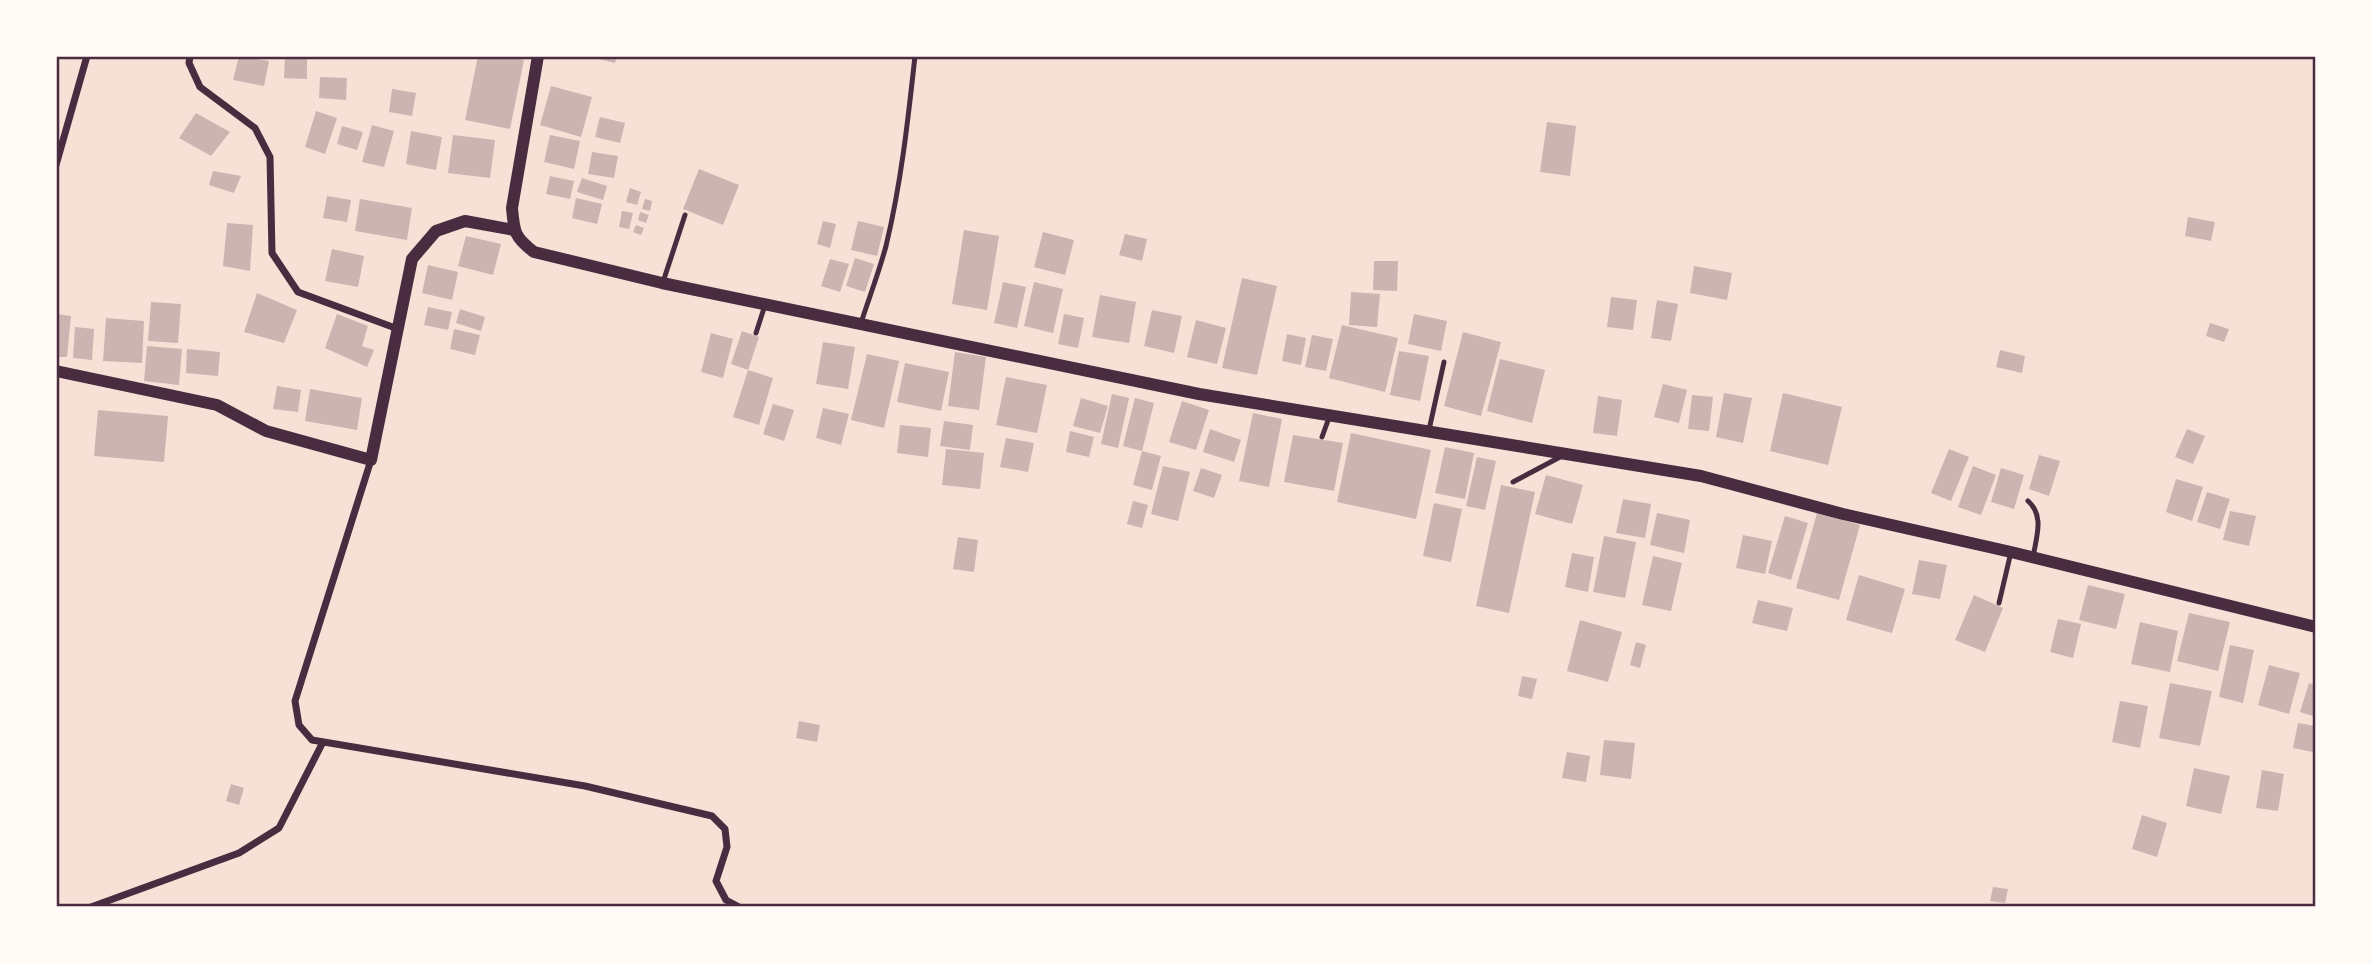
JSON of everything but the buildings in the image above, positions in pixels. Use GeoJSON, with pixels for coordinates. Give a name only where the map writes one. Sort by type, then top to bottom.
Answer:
{"type":"FeatureCollection","features":[{"type":"Feature","properties":{"kind":"street"},"geometry":{"type":"LineString","coordinates":[[56,165],[87,56]]}},
{"type":"Feature","properties":{"kind":"street"},"geometry":{"type":"LineString","coordinates":[[190,56],[200,88],[255,128],[270,157],[272,253],[298,292],[398,329]]}},
{"type":"Feature","properties":{"kind":"street"},"geometry":{"type":"LineString","coordinates":[[538,56],[512,208],[514,230],[520,242],[534,252],[765,305],[1199,394],[1701,476],[1843,514],[2011,552],[2316,628]]}},
{"type":"Feature","properties":{"kind":"street"},"geometry":{"type":"LineString","coordinates":[[514,230],[465,221],[436,231],[412,259],[371,460],[295,701],[299,725],[312,740],[585,786],[712,816],[725,829],[727,847],[716,881],[726,900],[738,907]]}},
{"type":"Feature","properties":{"kind":"street"},"geometry":{"type":"LineString","coordinates":[[56,371],[217,405],[266,431],[371,460]]}},
{"type":"Feature","properties":{"kind":"street"},"geometry":{"type":"LineString","coordinates":[[91,907],[239,853],[279,828],[323,742]]}},
{"type":"Feature","properties":{"kind":"lane"},"geometry":{"type":"LineString","coordinates":[[861,325],[885,250],[892,217],[904,149],[915,56]]}},
{"type":"Feature","properties":{"kind":"lane"},"geometry":{"type":"LineString","coordinates":[[662,283],[685,215]]}},
{"type":"Feature","properties":{"kind":"lane"},"geometry":{"type":"LineString","coordinates":[[756,333],[765,305]]}},
{"type":"Feature","properties":{"kind":"lane"},"geometry":{"type":"LineString","coordinates":[[1428,433],[1444,362]]}},
{"type":"Feature","properties":{"kind":"lane"},"geometry":{"type":"LineString","coordinates":[[1322,437],[1329,415]]}},
{"type":"Feature","properties":{"kind":"lane"},"geometry":{"type":"LineString","coordinates":[[1513,482],[1565,454]]}},
{"type":"Feature","properties":{"kind":"lane"},"geometry":{"type":"LineString","coordinates":[[2028,501],[2036,508],[2039,518],[2033,558]]}},
{"type":"Feature","properties":{"kind":"lane"},"geometry":{"type":"LineString","coordinates":[[1999,603],[2011,552]]}}]}
